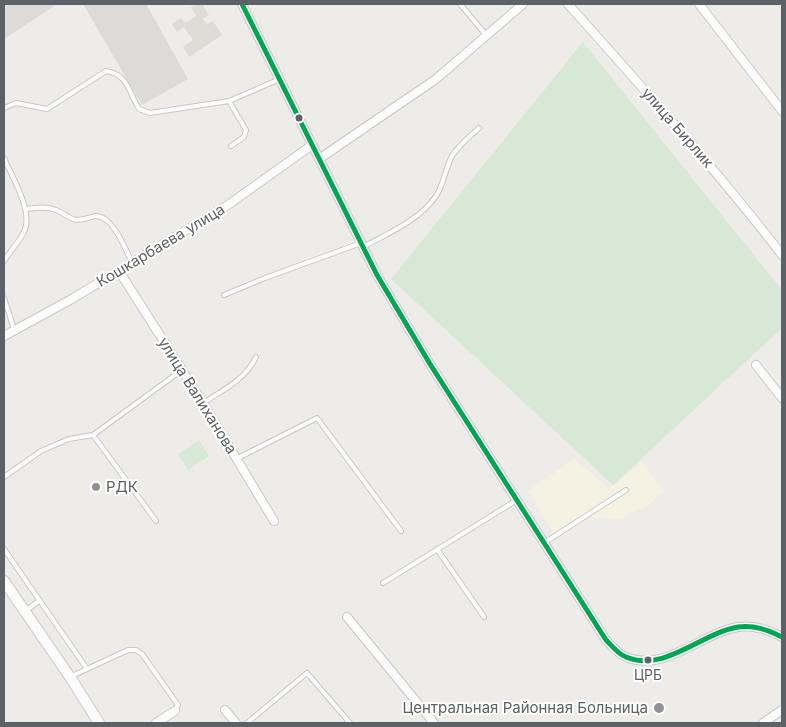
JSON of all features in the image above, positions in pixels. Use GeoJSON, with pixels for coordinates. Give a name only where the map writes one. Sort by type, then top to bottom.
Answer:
{"type":"FeatureCollection","features":[{"type":"Feature","properties":{"kind":"main road"},"geometry":{"type":"LineString","coordinates":[[4,581],[99,723]]}},
{"type":"Feature","properties":{"kind":"street"},"geometry":{"type":"LineString","coordinates":[[242,4],[377,275],[430,364],[606,640],[625,657],[648,661],[675,653],[716,635],[738,628],[765,629],[782,638]]}},
{"type":"Feature","properties":{"kind":"street"},"geometry":{"type":"LineString","coordinates":[[319,159],[436,79],[524,4]]}},
{"type":"Feature","properties":{"kind":"street","name":"улица Бирлик"},"geometry":{"type":"LineString","coordinates":[[568,4],[733,193],[782,255]]}},
{"type":"Feature","properties":{"kind":"street"},"geometry":{"type":"LineString","coordinates":[[700,4],[782,111]]}},
{"type":"Feature","properties":{"kind":"street","name":"Кошкарбаева улица"},"geometry":{"type":"LineString","coordinates":[[4,336],[119,271],[228,205],[312,145]]}},
{"type":"Feature","properties":{"kind":"street","name":"улица Валиханова"},"geometry":{"type":"LineString","coordinates":[[119,271],[203,403],[274,521]]}},
{"type":"Feature","properties":{"kind":"street"},"geometry":{"type":"LineString","coordinates":[[756,365],[782,398]]}},
{"type":"Feature","properties":{"kind":"street"},"geometry":{"type":"LineString","coordinates":[[348,617],[434,723]]}},
{"type":"Feature","properties":{"kind":"street"},"geometry":{"type":"LineString","coordinates":[[225,710],[236,723]]}},
{"type":"Feature","properties":{"kind":"street"},"geometry":{"type":"LineString","coordinates":[[763,723],[782,710]]}},
{"type":"Feature","properties":{"kind":"street"},"geometry":{"type":"LineString","coordinates":[[156,723],[175,711]]}},
{"type":"Feature","properties":{"kind":"lane"},"geometry":{"type":"LineString","coordinates":[[460,4],[487,36]]}},
{"type":"Feature","properties":{"kind":"lane"},"geometry":{"type":"LineString","coordinates":[[4,108],[16,102],[47,109],[106,71],[113,72],[125,81],[139,109],[150,113],[229,102],[280,79]]}},
{"type":"Feature","properties":{"kind":"lane"},"geometry":{"type":"LineString","coordinates":[[229,102],[246,130],[244,137],[231,146]]}},
{"type":"Feature","properties":{"kind":"lane"},"geometry":{"type":"LineString","coordinates":[[224,296],[265,278],[362,245],[408,222],[427,207],[436,196],[451,158],[461,144],[479,128]]}},
{"type":"Feature","properties":{"kind":"lane"},"geometry":{"type":"LineString","coordinates":[[4,158],[26,209],[27,219],[25,231],[4,261]]}},
{"type":"Feature","properties":{"kind":"lane"},"geometry":{"type":"LineString","coordinates":[[26,209],[48,208],[58,210],[71,219],[77,220],[97,216],[107,220],[114,228],[132,263]]}},
{"type":"Feature","properties":{"kind":"lane"},"geometry":{"type":"LineString","coordinates":[[4,298],[14,330]]}},
{"type":"Feature","properties":{"kind":"lane"},"geometry":{"type":"LineString","coordinates":[[203,403],[233,384],[253,364],[256,357]]}},
{"type":"Feature","properties":{"kind":"lane"},"geometry":{"type":"LineString","coordinates":[[4,477],[41,451],[69,439],[93,435],[182,370]]}},
{"type":"Feature","properties":{"kind":"lane"},"geometry":{"type":"LineString","coordinates":[[236,458],[317,418],[402,532]]}},
{"type":"Feature","properties":{"kind":"lane"},"geometry":{"type":"LineString","coordinates":[[93,435],[156,521]]}},
{"type":"Feature","properties":{"kind":"lane"},"geometry":{"type":"LineString","coordinates":[[544,543],[626,490]]}},
{"type":"Feature","properties":{"kind":"lane"},"geometry":{"type":"LineString","coordinates":[[383,583],[517,500]]}},
{"type":"Feature","properties":{"kind":"lane"},"geometry":{"type":"LineString","coordinates":[[4,549],[87,669]]}},
{"type":"Feature","properties":{"kind":"lane"},"geometry":{"type":"LineString","coordinates":[[438,549],[484,617]]}},
{"type":"Feature","properties":{"kind":"lane"},"geometry":{"type":"LineString","coordinates":[[25,612],[39,600]]}},
{"type":"Feature","properties":{"kind":"lane"},"geometry":{"type":"LineString","coordinates":[[70,677],[128,650],[136,650],[142,654],[178,705],[175,711]]}},
{"type":"Feature","properties":{"kind":"lane"},"geometry":{"type":"LineString","coordinates":[[247,723],[307,673],[350,723]]}},
{"type":"Feature","properties":{"kind":"shaded area"},"geometry":{"type":"Polygon","coordinates":[[[4,4],[57,4],[4,39],[4,4]]]}},
{"type":"Feature","properties":{"kind":"shaded area"},"geometry":{"type":"Polygon","coordinates":[[[83,4],[146,4],[188,79],[142,105],[83,4]]]}},
{"type":"Feature","properties":{"kind":"shaded area"},"geometry":{"type":"Polygon","coordinates":[[[196,4],[202,4],[209,15],[203,19],[207,24],[213,21],[222,35],[189,57],[183,47],[193,40],[184,27],[177,32],[172,24],[181,18],[185,23],[196,16],[191,7],[196,4]]]}},
{"type":"Feature","properties":{"kind":"shaded area"},"geometry":{"type":"Polygon","coordinates":[[[574,459],[610,489],[642,462],[664,491],[644,509],[635,510],[621,519],[590,517],[557,539],[528,491],[574,459]]]}},
{"type":"Feature","properties":{"kind":"green space"},"geometry":{"type":"Polygon","coordinates":[[[583,42],[782,290],[782,328],[613,485],[391,279],[583,42]]]}},
{"type":"Feature","properties":{"kind":"green space"},"geometry":{"type":"Polygon","coordinates":[[[199,440],[209,456],[188,470],[178,454],[199,440]]]}},
{"type":"Feature","properties":{"kind":"transit line"},"geometry":{"type":"LineString","coordinates":[[242,4],[377,275],[430,364],[606,640],[623,656],[640,661],[655,660],[669,656],[710,636],[738,627],[761,629],[782,637]]}},
{"type":"Feature","properties":{"kind":"place","name":"РДК"},"geometry":{"type":"Point","coordinates":[96,487]}},
{"type":"Feature","properties":{"kind":"place","name":"ЦРБ"},"geometry":{"type":"Point","coordinates":[648,660]}},
{"type":"Feature","properties":{"kind":"place","name":"Центральная Районная Больница"},"geometry":{"type":"Point","coordinates":[659,708]}}]}
